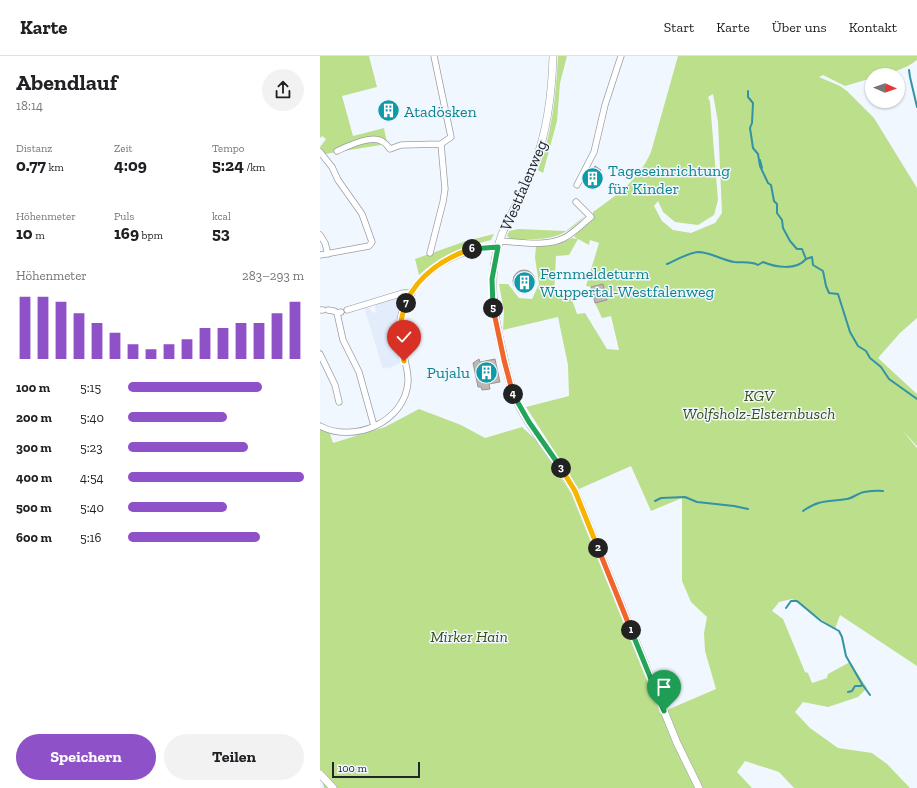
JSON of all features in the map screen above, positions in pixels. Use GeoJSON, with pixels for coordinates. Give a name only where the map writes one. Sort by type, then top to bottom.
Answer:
{"type":"FeatureCollection","features":[{"type":"Feature","properties":{"kind":"street"},"geometry":{"type":"LineString","coordinates":[[337,151],[360,141],[378,140],[384,142],[390,149],[402,145],[441,144],[451,137],[434,56]]}},
{"type":"Feature","properties":{"kind":"street","name":"Westfalenweg"},"geometry":{"type":"LineString","coordinates":[[553,56],[551,96],[546,128],[535,164],[499,244],[492,279],[492,299],[495,321],[514,394],[529,422],[575,491],[677,743],[699,788]]}},
{"type":"Feature","properties":{"kind":"street"},"geometry":{"type":"LineString","coordinates":[[577,185],[594,152],[605,105],[621,56]]}},
{"type":"Feature","properties":{"kind":"street"},"geometry":{"type":"LineString","coordinates":[[430,253],[442,206],[444,189],[445,174],[441,144]]}},
{"type":"Feature","properties":{"kind":"street"},"geometry":{"type":"LineString","coordinates":[[320,152],[332,167],[338,180],[362,214],[372,242],[370,246],[320,256]]}},
{"type":"Feature","properties":{"kind":"street","name":"Westfalenweg"},"geometry":{"type":"LineString","coordinates":[[499,244],[554,242],[563,238],[591,217],[576,202]]}},
{"type":"Feature","properties":{"kind":"street"},"geometry":{"type":"LineString","coordinates":[[320,235],[325,242],[328,254]]}},
{"type":"Feature","properties":{"kind":"street"},"geometry":{"type":"LineString","coordinates":[[320,426],[335,432],[351,432],[374,426],[393,414],[404,400],[406,394],[408,374],[400,343],[399,328],[402,315],[412,293],[432,270],[450,257],[479,248],[499,244]]}},
{"type":"Feature","properties":{"kind":"street"},"geometry":{"type":"LineString","coordinates":[[324,310],[341,312],[403,293],[412,293]]}},
{"type":"Feature","properties":{"kind":"street"},"geometry":{"type":"LineString","coordinates":[[341,312],[343,340],[359,372],[374,426]]}},
{"type":"Feature","properties":{"kind":"street"},"geometry":{"type":"LineString","coordinates":[[320,354],[335,385],[339,402]]}},
{"type":"Feature","properties":{"kind":"street"},"geometry":{"type":"LineString","coordinates":[[320,774],[333,788]]}},
{"type":"Feature","properties":{"kind":"shaded area"},"geometry":{"type":"Polygon","coordinates":[[[400,297],[402,300],[395,325],[395,339],[400,363],[388,369],[387,367],[383,369],[364,307],[369,308],[373,313],[376,312],[375,307],[378,303],[400,297]]]}},
{"type":"Feature","properties":{"kind":"green space"},"geometry":{"type":"Polygon","coordinates":[[[320,56],[369,56],[377,87],[342,96],[353,136],[384,128],[387,144],[325,154],[320,147],[326,139],[322,136],[320,138],[320,56]]]}},
{"type":"Feature","properties":{"kind":"green space"},"geometry":{"type":"Polygon","coordinates":[[[558,56],[567,56],[560,83],[557,121],[543,173],[538,170],[550,128],[556,85],[558,56]]]}},
{"type":"Feature","properties":{"kind":"green space"},"geometry":{"type":"Polygon","coordinates":[[[678,56],[917,56],[917,60],[904,68],[865,68],[865,80],[845,86],[823,75],[819,77],[840,86],[847,91],[874,118],[917,188],[917,318],[900,333],[878,358],[917,394],[917,446],[902,430],[917,448],[917,666],[840,615],[835,629],[792,599],[779,602],[772,611],[783,619],[805,672],[808,673],[812,683],[827,678],[828,674],[850,662],[867,688],[858,697],[828,707],[803,702],[795,712],[810,728],[838,748],[872,753],[887,764],[910,788],[794,788],[779,772],[745,761],[737,772],[752,788],[324,788],[320,772],[320,430],[330,434],[333,443],[385,427],[419,409],[461,425],[485,438],[522,427],[535,439],[571,493],[660,713],[716,689],[705,651],[704,633],[707,617],[691,602],[682,581],[682,498],[651,511],[631,466],[579,489],[526,407],[569,396],[568,365],[558,317],[503,330],[504,312],[499,284],[508,284],[519,298],[532,299],[539,284],[535,258],[536,246],[556,245],[572,238],[577,239],[574,236],[593,218],[593,212],[619,193],[634,179],[651,152],[678,56]],[[713,94],[708,97],[710,102],[718,200],[714,215],[698,225],[675,222],[663,212],[658,201],[654,206],[662,221],[673,230],[691,233],[715,223],[722,213],[718,122],[713,94]],[[578,239],[569,255],[556,256],[554,294],[570,294],[577,314],[585,313],[607,349],[619,350],[611,316],[602,318],[595,303],[606,299],[603,284],[591,287],[586,286],[599,243],[590,240],[589,245],[578,239]]]}},
{"type":"Feature","properties":{"kind":"green space"},"geometry":{"type":"Polygon","coordinates":[[[585,216],[568,231],[560,235],[543,239],[511,239],[507,236],[509,231],[518,229],[566,231],[585,216]]]}},
{"type":"Feature","properties":{"kind":"green space"},"geometry":{"type":"Polygon","coordinates":[[[494,234],[491,240],[444,257],[419,275],[415,259],[466,241],[494,234]]]}},
{"type":"Feature","properties":{"kind":"building","name":"Tageseinrichtung für Kinder"},"geometry":{"type":"Polygon","coordinates":[[[595,166],[601,170],[592,185],[590,184],[589,187],[585,184],[595,166]]]}},
{"type":"Feature","properties":{"kind":"building","name":"Fernmeldeturm Wuppertal-Westfalenweg"},"geometry":{"type":"Polygon","coordinates":[[[520,270],[528,270],[535,277],[535,285],[528,292],[520,292],[513,285],[513,277],[520,270]]]}},
{"type":"Feature","properties":{"kind":"building"},"geometry":{"type":"Polygon","coordinates":[[[603,284],[607,300],[595,303],[591,287],[603,284]]]}},
{"type":"Feature","properties":{"kind":"building","name":"Pujalu"},"geometry":{"type":"Polygon","coordinates":[[[479,359],[480,362],[495,359],[500,382],[489,384],[490,389],[482,390],[481,387],[478,387],[473,363],[479,359]]]}},
{"type":"Feature","properties":{"kind":"waterway"},"geometry":{"type":"LineString","coordinates":[[909,70],[917,107]]}},
{"type":"Feature","properties":{"kind":"waterway"},"geometry":{"type":"LineString","coordinates":[[748,91],[748,97],[753,103],[752,123],[750,128],[753,148],[758,154],[760,166],[768,183],[771,185],[774,201],[777,204],[777,213],[782,220],[783,228],[790,241],[797,249],[802,249],[806,259],[812,257],[813,265],[823,271],[829,293],[838,294],[850,332],[858,346],[866,351],[870,358],[881,367],[889,379],[917,399]]}},
{"type":"Feature","properties":{"kind":"waterway"},"geometry":{"type":"LineString","coordinates":[[760,160],[762,168]]}},
{"type":"Feature","properties":{"kind":"waterway"},"geometry":{"type":"LineString","coordinates":[[667,264],[686,255],[698,252],[707,253],[734,262],[758,265],[763,262],[785,267],[797,265],[806,259]]}},
{"type":"Feature","properties":{"kind":"waterway"},"geometry":{"type":"LineString","coordinates":[[803,511],[815,504],[847,499],[864,492],[883,491]]}},
{"type":"Feature","properties":{"kind":"waterway"},"geometry":{"type":"LineString","coordinates":[[655,501],[661,498],[685,497],[697,502],[748,509]]}},
{"type":"Feature","properties":{"kind":"waterway"},"geometry":{"type":"LineString","coordinates":[[786,608],[791,601],[797,601],[821,621],[839,631],[842,637],[846,656],[870,695]]}},
{"type":"Feature","properties":{"kind":"waterway"},"geometry":{"type":"LineString","coordinates":[[848,692],[852,691],[855,686],[861,686],[862,684]]}},
{"type":"Feature","properties":{"kind":"place","name":"Atadösken"},"geometry":{"type":"Point","coordinates":[388,111]}},
{"type":"Feature","properties":{"kind":"place","name":"Tageseinrichtung für Kinder"},"geometry":{"type":"Point","coordinates":[592,179]}},
{"type":"Feature","properties":{"kind":"place","name":"Fernmeldeturm Wuppertal-Westfalenweg"},"geometry":{"type":"Point","coordinates":[524,282]}},
{"type":"Feature","properties":{"kind":"place","name":"Pujalu"},"geometry":{"type":"Point","coordinates":[486,372]}},
{"type":"Feature","properties":{"kind":"route"},"geometry":{"type":"LineString","coordinates":[[404,361],[400,343],[399,328],[408,300],[421,280],[450,257],[465,251],[479,248],[498,247],[492,279],[492,299],[495,321],[504,360],[514,394],[529,422],[575,491],[664,711]]}},
{"type":"Feature","properties":{"kind":"park label","name":"KGV Wolfsholz-Elsternbusch"},"geometry":{"type":"Point","coordinates":[759,404]}},
{"type":"Feature","properties":{"kind":"park label","name":"Mirker Hain"},"geometry":{"type":"Point","coordinates":[469,636]}}]}
